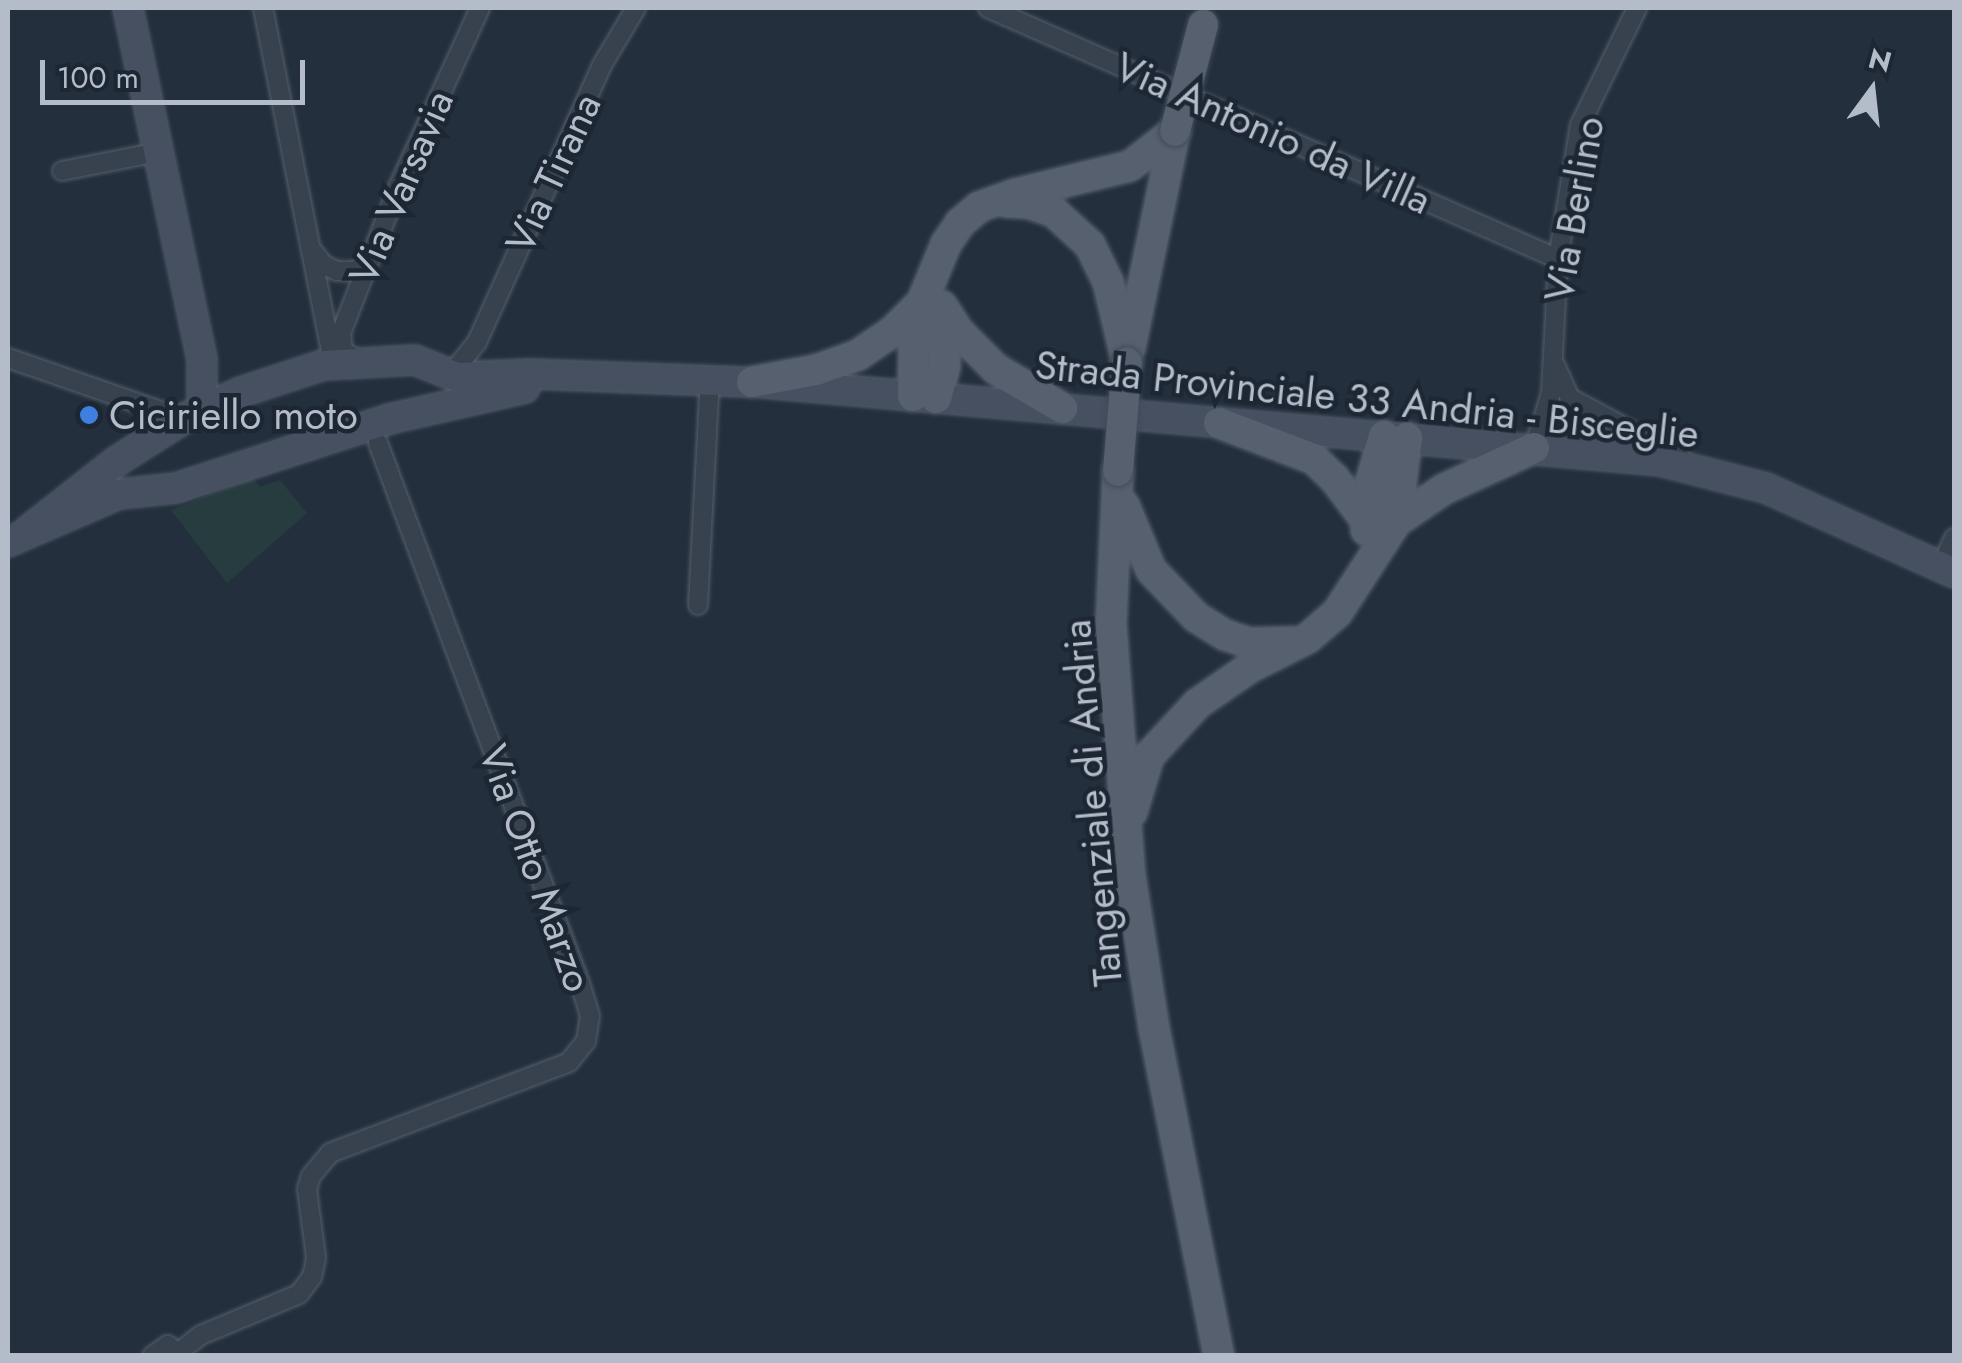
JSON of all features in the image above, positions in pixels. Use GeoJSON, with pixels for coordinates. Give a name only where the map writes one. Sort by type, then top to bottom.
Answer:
{"type":"FeatureCollection","features":[{"type":"Feature","properties":{"kind":"main road"},"geometry":{"type":"LineString","coordinates":[[128,8],[202,359],[219,385],[241,392]]}},
{"type":"Feature","properties":{"kind":"main road","name":"Tangenziale di Andria"},"geometry":{"type":"LineString","coordinates":[[1206,16],[1174,130],[1127,362],[1111,623],[1130,875],[1154,1028],[1219,1356]]}},
{"type":"Feature","properties":{"kind":"main road"},"geometry":{"type":"LineString","coordinates":[[925,397],[945,366],[932,304],[935,274],[953,231],[992,202],[1130,166],[1174,130]]}},
{"type":"Feature","properties":{"kind":"main road"},"geometry":{"type":"LineString","coordinates":[[992,202],[1040,206],[1080,234],[1108,282],[1127,362]]}},
{"type":"Feature","properties":{"kind":"main road"},"geometry":{"type":"LineString","coordinates":[[752,382],[816,370],[858,355],[932,304]]}},
{"type":"Feature","properties":{"kind":"main road"},"geometry":{"type":"LineString","coordinates":[[932,304],[996,368],[1062,408]]}},
{"type":"Feature","properties":{"kind":"main road"},"geometry":{"type":"LineString","coordinates":[[193,414],[202,359]]}},
{"type":"Feature","properties":{"kind":"main road"},"geometry":{"type":"LineString","coordinates":[[381,427],[419,402],[426,382],[412,368],[389,360]]}},
{"type":"Feature","properties":{"kind":"main road"},"geometry":{"type":"LineString","coordinates":[[18,536],[149,441],[193,414],[241,392],[323,365],[415,360],[457,377],[530,374],[565,378]]}},
{"type":"Feature","properties":{"kind":"main road"},"geometry":{"type":"LineString","coordinates":[[18,536],[119,494],[164,490],[565,378]]}},
{"type":"Feature","properties":{"kind":"main road","name":"Strada Provinciale 33 Andria - Bisceglie"},"geometry":{"type":"LineString","coordinates":[[565,378],[752,382],[1534,448],[1702,469],[1766,488],[1948,570]]}},
{"type":"Feature","properties":{"kind":"main road"},"geometry":{"type":"LineString","coordinates":[[1218,423],[1314,459],[1381,522]]}},
{"type":"Feature","properties":{"kind":"main road"},"geometry":{"type":"LineString","coordinates":[[1130,875],[1132,813],[1149,756],[1197,704],[1249,668],[1300,641],[1336,613],[1360,577],[1381,522],[1396,437]]}},
{"type":"Feature","properties":{"kind":"main road"},"geometry":{"type":"LineString","coordinates":[[149,441],[135,459],[135,475],[145,486],[164,490]]}},
{"type":"Feature","properties":{"kind":"main road"},"geometry":{"type":"LineString","coordinates":[[1381,522],[1534,448]]}},
{"type":"Feature","properties":{"kind":"main road"},"geometry":{"type":"LineString","coordinates":[[1118,471],[1128,522],[1141,552],[1180,602],[1209,626],[1237,640],[1270,646],[1300,641]]}},
{"type":"Feature","properties":{"kind":"street"},"geometry":{"type":"LineString","coordinates":[[263,8],[331,352],[323,365]]}},
{"type":"Feature","properties":{"kind":"street","name":"Via Varsavia"},"geometry":{"type":"LineString","coordinates":[[360,361],[348,356],[340,343],[368,263],[480,8]]}},
{"type":"Feature","properties":{"kind":"street","name":"Via Tirana"},"geometry":{"type":"LineString","coordinates":[[434,370],[456,368],[478,342],[602,65],[636,8]]}},
{"type":"Feature","properties":{"kind":"street","name":"Via Antonio da Villa"},"geometry":{"type":"LineString","coordinates":[[988,8],[1558,259]]}},
{"type":"Feature","properties":{"kind":"street","name":"Via Berlino"},"geometry":{"type":"LineString","coordinates":[[1534,448],[1552,393],[1558,259],[1580,125],[1638,8]]}},
{"type":"Feature","properties":{"kind":"street"},"geometry":{"type":"LineString","coordinates":[[62,170],[158,152]]}},
{"type":"Feature","properties":{"kind":"street"},"geometry":{"type":"LineString","coordinates":[[310,249],[324,265],[336,271],[355,271],[368,263]]}},
{"type":"Feature","properties":{"kind":"street"},"geometry":{"type":"LineString","coordinates":[[478,342],[481,360],[494,368],[530,374]]}},
{"type":"Feature","properties":{"kind":"street"},"geometry":{"type":"LineString","coordinates":[[8,358],[142,404],[193,414]]}},
{"type":"Feature","properties":{"kind":"street","name":"Via Berlino"},"geometry":{"type":"LineString","coordinates":[[1554,360],[1570,398],[1702,469]]}},
{"type":"Feature","properties":{"kind":"street"},"geometry":{"type":"LineString","coordinates":[[698,606],[710,379]]}},
{"type":"Feature","properties":{"kind":"street"},"geometry":{"type":"LineString","coordinates":[[142,404],[150,418],[149,441]]}},
{"type":"Feature","properties":{"kind":"street","name":"Via Otto Marzo"},"geometry":{"type":"LineString","coordinates":[[180,1354],[201,1335],[298,1294],[312,1278],[316,1258],[307,1189],[311,1176],[330,1153],[569,1062],[586,1042],[590,1016],[580,983],[381,427]]}},
{"type":"Feature","properties":{"kind":"street"},"geometry":{"type":"LineString","coordinates":[[1948,570],[1954,538]]}},
{"type":"Feature","properties":{"kind":"street"},"geometry":{"type":"LineString","coordinates":[[152,1356],[163,1345],[180,1354]]}},
{"type":"Feature","properties":{"kind":"green space"},"geometry":{"type":"Polygon","coordinates":[[[253,478],[260,487],[280,480],[307,513],[227,583],[171,510],[253,478]]]}},
{"type":"Feature","properties":{"kind":"place","name":"Ciciriello moto"},"geometry":{"type":"Point","coordinates":[89,415]}}]}
